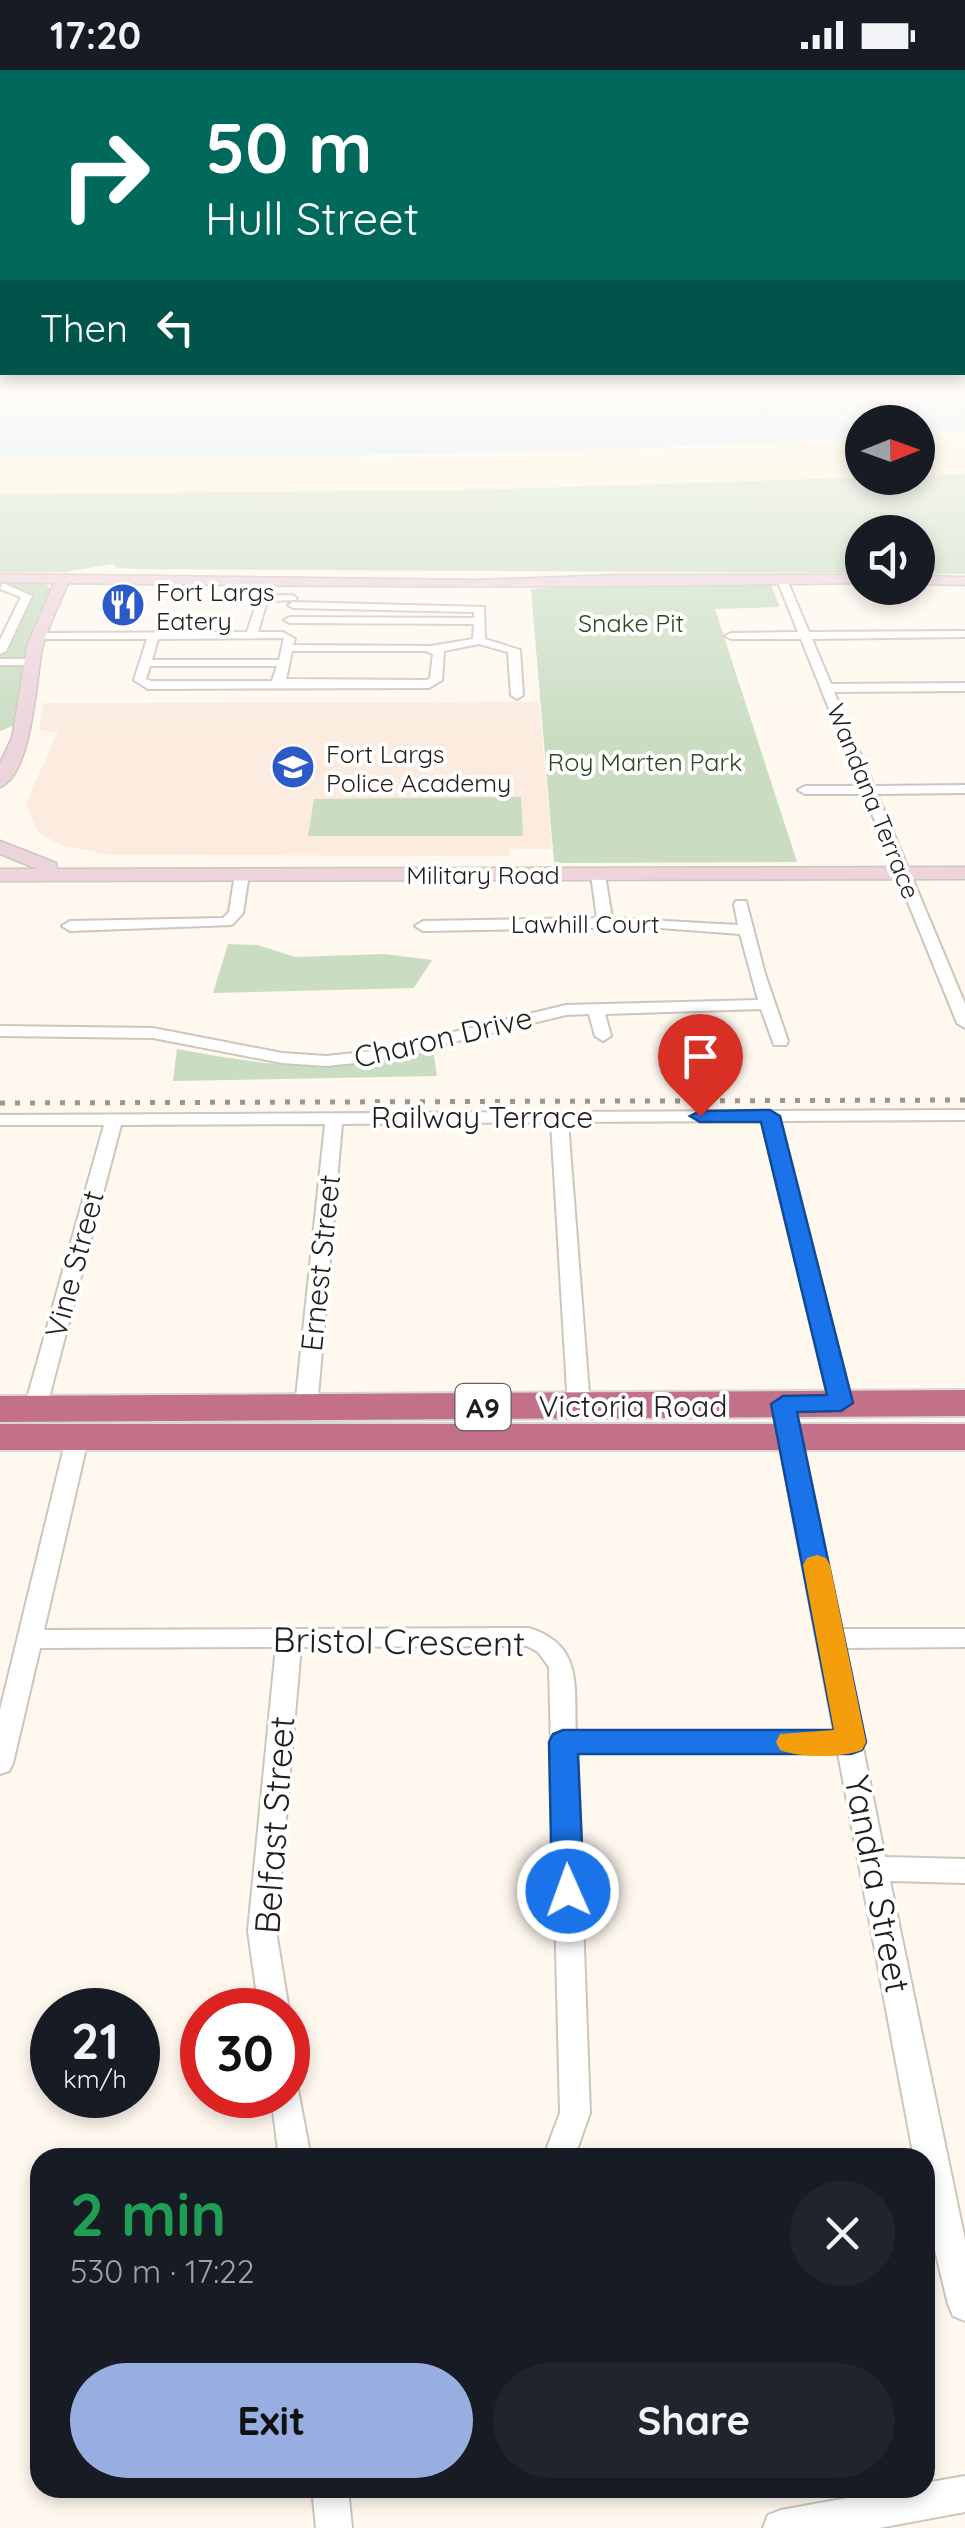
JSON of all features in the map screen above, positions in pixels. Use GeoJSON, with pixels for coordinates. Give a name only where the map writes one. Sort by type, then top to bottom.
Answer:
{"type":"FeatureCollection","features":[{"type":"Feature","properties":{"kind":"highway","name":"Victoria Road"},"geometry":{"type":"LineString","coordinates":[[0,1437],[217,1436],[786,1420],[841,1403],[965,1402]]}},
{"type":"Feature","properties":{"kind":"highway","name":"Victoria Road"},"geometry":{"type":"LineString","coordinates":[[17,1409],[578,1407],[786,1420],[965,1437]]}},
{"type":"Feature","properties":{"kind":"highway"},"geometry":{"type":"LineString","coordinates":[[166,1408],[217,1425],[217,1436]]}},
{"type":"Feature","properties":{"kind":"main road"},"geometry":{"type":"LineString","coordinates":[[2,582],[42,578],[61,584],[83,579],[845,580]]}},
{"type":"Feature","properties":{"kind":"main road"},"geometry":{"type":"LineString","coordinates":[[935,580],[965,581]]}},
{"type":"Feature","properties":{"kind":"main road"},"geometry":{"type":"LineString","coordinates":[[2,769],[22,738],[39,636],[61,584]]}},
{"type":"Feature","properties":{"kind":"main road"},"geometry":{"type":"LineString","coordinates":[[0,737],[22,738]]}},
{"type":"Feature","properties":{"kind":"main road"},"geometry":{"type":"LineString","coordinates":[[0,846],[34,863],[80,875]]}},
{"type":"Feature","properties":{"kind":"main road","name":"Military Road"},"geometry":{"type":"LineString","coordinates":[[0,875],[965,872]]}},
{"type":"Feature","properties":{"kind":"street","name":"Wandana Terrace"},"geometry":{"type":"LineString","coordinates":[[782,580],[965,1023]]}},
{"type":"Feature","properties":{"kind":"street"},"geometry":{"type":"LineString","coordinates":[[0,651],[27,596],[2,582]]}},
{"type":"Feature","properties":{"kind":"street"},"geometry":{"type":"LineString","coordinates":[[279,682],[297,582]]}},
{"type":"Feature","properties":{"kind":"street"},"geometry":{"type":"LineString","coordinates":[[251,636],[263,598],[480,608],[479,641]]}},
{"type":"Feature","properties":{"kind":"street"},"geometry":{"type":"LineString","coordinates":[[290,620],[481,620]]}},
{"type":"Feature","properties":{"kind":"street"},"geometry":{"type":"LineString","coordinates":[[732,636],[965,634]]}},
{"type":"Feature","properties":{"kind":"street"},"geometry":{"type":"LineString","coordinates":[[39,636],[251,636],[285,642],[433,649],[479,641],[514,650],[517,695]]}},
{"type":"Feature","properties":{"kind":"street"},"geometry":{"type":"LineString","coordinates":[[153,636],[140,680],[148,686],[279,682],[429,684],[436,680],[439,652],[433,649]]}},
{"type":"Feature","properties":{"kind":"street"},"geometry":{"type":"LineString","coordinates":[[0,662],[34,662]]}},
{"type":"Feature","properties":{"kind":"street"},"geometry":{"type":"LineString","coordinates":[[145,663],[284,663]]}},
{"type":"Feature","properties":{"kind":"street"},"geometry":{"type":"LineString","coordinates":[[827,688],[965,687]]}},
{"type":"Feature","properties":{"kind":"street"},"geometry":{"type":"LineString","coordinates":[[805,790],[965,789]]}},
{"type":"Feature","properties":{"kind":"street"},"geometry":{"type":"LineString","coordinates":[[70,926],[227,922],[236,913],[242,874]]}},
{"type":"Feature","properties":{"kind":"street"},"geometry":{"type":"LineString","coordinates":[[598,875],[605,922]]}},
{"type":"Feature","properties":{"kind":"street"},"geometry":{"type":"LineString","coordinates":[[741,904],[780,1041]]}},
{"type":"Feature","properties":{"kind":"street","name":"Lawhill Court"},"geometry":{"type":"LineString","coordinates":[[423,926],[605,922],[747,930]]}},
{"type":"Feature","properties":{"kind":"street","name":"Charon Drive"},"geometry":{"type":"LineString","coordinates":[[0,1031],[153,1033],[282,1058],[338,1060],[374,1056],[542,1014],[595,1007],[769,1004]]}},
{"type":"Feature","properties":{"kind":"street"},"geometry":{"type":"LineString","coordinates":[[595,1007],[602,1036]]}},
{"type":"Feature","properties":{"kind":"street","name":"Railway Terrace"},"geometry":{"type":"LineString","coordinates":[[0,1120],[965,1115]]}},
{"type":"Feature","properties":{"kind":"street"},"geometry":{"type":"LineString","coordinates":[[770,1116],[841,1403]]}},
{"type":"Feature","properties":{"kind":"street"},"geometry":{"type":"LineString","coordinates":[[559,1117],[578,1407]]}},
{"type":"Feature","properties":{"kind":"street","name":"Ernest Street"},"geometry":{"type":"LineString","coordinates":[[306,1407],[334,1118]]}},
{"type":"Feature","properties":{"kind":"street","name":"Vine Street"},"geometry":{"type":"LineString","coordinates":[[17,1409],[114,1119]]}},
{"type":"Feature","properties":{"kind":"street","name":"Yandra Street"},"geometry":{"type":"LineString","coordinates":[[786,1420],[832,1639],[928,2148]]}},
{"type":"Feature","properties":{"kind":"street"},"geometry":{"type":"LineString","coordinates":[[0,1763],[78,1436]]}},
{"type":"Feature","properties":{"kind":"street","name":"Bristol Crescent"},"geometry":{"type":"LineString","coordinates":[[31,1639],[529,1637],[547,1645],[560,1666],[576,2113],[562,2148]]}},
{"type":"Feature","properties":{"kind":"street"},"geometry":{"type":"LineString","coordinates":[[832,1639],[965,1638]]}},
{"type":"Feature","properties":{"kind":"street","name":"Belfast Street"},"geometry":{"type":"LineString","coordinates":[[271,1988],[262,1931],[289,1639]]}},
{"type":"Feature","properties":{"kind":"street"},"geometry":{"type":"LineString","coordinates":[[563,1742],[851,1742]]}},
{"type":"Feature","properties":{"kind":"street"},"geometry":{"type":"LineString","coordinates":[[875,1869],[965,1871]]}},
{"type":"Feature","properties":{"kind":"street"},"geometry":{"type":"LineString","coordinates":[[289,2118],[294,2148]]}},
{"type":"Feature","properties":{"kind":"street","name":"Yandra Street"},"geometry":{"type":"LineString","coordinates":[[935,2184],[965,2304]]}},
{"type":"Feature","properties":{"kind":"street"},"geometry":{"type":"LineString","coordinates":[[780,2528],[965,2494]]}},
{"type":"Feature","properties":{"kind":"street"},"geometry":{"type":"LineString","coordinates":[[331,2498],[334,2528]]}},
{"type":"Feature","properties":{"kind":"shaded area","name":"Fort Largs Police Academy"},"geometry":{"type":"Polygon","coordinates":[[[539,702],[552,849],[510,849],[509,856],[111,855],[60,845],[37,831],[26,803],[58,732],[39,731],[43,703],[539,702]]]}},
{"type":"Feature","properties":{"kind":"green space"},"geometry":{"type":"Polygon","coordinates":[[[0,509],[965,509],[965,574],[935,574],[935,515],[845,515],[845,573],[137,569],[117,568],[113,564],[64,572],[0,572],[0,509]]]}},
{"type":"Feature","properties":{"kind":"green space"},"geometry":{"type":"Polygon","coordinates":[[[0,583],[45,583],[52,591],[26,660],[0,658],[31,595],[0,583]]]}},
{"type":"Feature","properties":{"kind":"green space","name":"Roy Marten Park"},"geometry":{"type":"Polygon","coordinates":[[[770,583],[780,607],[715,609],[797,862],[554,863],[531,589],[770,583]]]}},
{"type":"Feature","properties":{"kind":"green space"},"geometry":{"type":"Polygon","coordinates":[[[0,665],[25,665],[15,725],[0,731],[0,665]]]}},
{"type":"Feature","properties":{"kind":"green space"},"geometry":{"type":"Polygon","coordinates":[[[521,797],[523,836],[308,836],[314,799],[521,797]]]}},
{"type":"Feature","properties":{"kind":"green space"},"geometry":{"type":"Polygon","coordinates":[[[228,944],[258,945],[295,957],[384,954],[432,960],[414,988],[213,993],[228,944]]]}},
{"type":"Feature","properties":{"kind":"green space"},"geometry":{"type":"Polygon","coordinates":[[[177,1049],[274,1064],[337,1066],[401,1058],[433,1049],[437,1076],[173,1081],[177,1049]]]}},
{"type":"Feature","properties":{"kind":"railway"},"geometry":{"type":"LineString","coordinates":[[0,1103],[965,1100]]}},
{"type":"Feature","properties":{"kind":"slow traffic"},"geometry":{"type":"LineString","coordinates":[[791,1742],[851,1742],[817,1565]]}},
{"type":"Feature","properties":{"kind":"place","name":"Fort Largs Eatery"},"geometry":{"type":"Point","coordinates":[123,605]}},
{"type":"Feature","properties":{"kind":"place","name":"Fort Largs Police Academy"},"geometry":{"type":"Point","coordinates":[293,767]}},
{"type":"Feature","properties":{"kind":"route"},"geometry":{"type":"LineString","coordinates":[[568,1891],[563,1742],[851,1742],[783,1404],[841,1403],[770,1116],[700,1116]]}},
{"type":"Feature","properties":{"kind":"park label","name":"Snake Pit"},"geometry":{"type":"Point","coordinates":[631,622]}}]}
